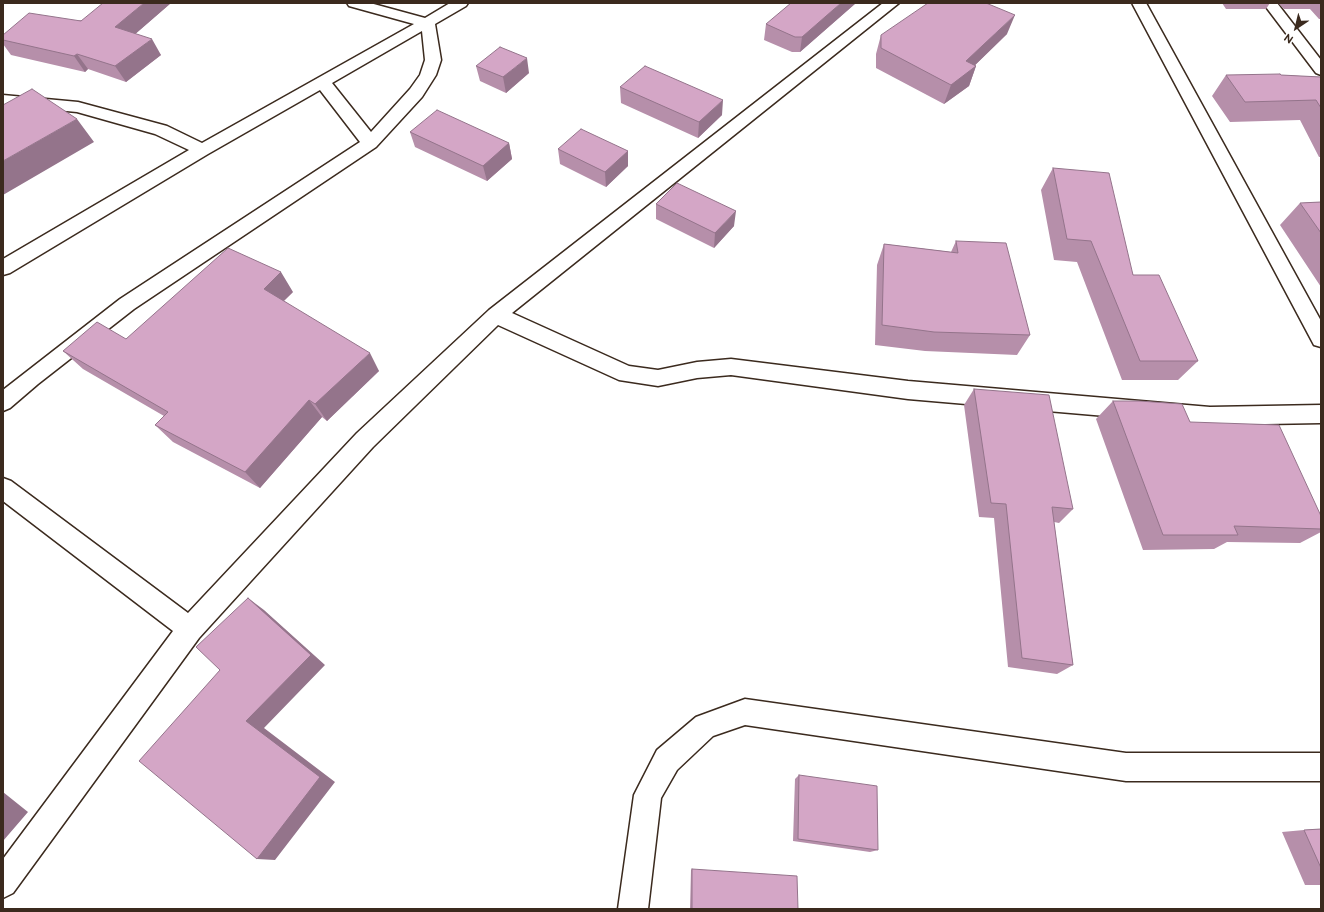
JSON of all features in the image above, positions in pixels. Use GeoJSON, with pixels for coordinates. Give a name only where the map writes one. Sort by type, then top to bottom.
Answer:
{"type":"FeatureCollection","features":[{"type":"Feature","properties":{"kind":"street"},"geometry":{"type":"LineString","coordinates":[[354,3],[428,23]]}},
{"type":"Feature","properties":{"kind":"street"},"geometry":{"type":"LineString","coordinates":[[3,268],[202,150],[461,3]]}},
{"type":"Feature","properties":{"kind":"street"},"geometry":{"type":"LineString","coordinates":[[3,883],[190,629],[365,440],[496,315],[892,3]]}},
{"type":"Feature","properties":{"kind":"street"},"geometry":{"type":"LineString","coordinates":[[1139,3],[1321,339]]}},
{"type":"Feature","properties":{"kind":"street"},"geometry":{"type":"LineString","coordinates":[[1270,3],[1321,70]]}},
{"type":"Feature","properties":{"kind":"street"},"geometry":{"type":"LineString","coordinates":[[3,402],[31,378],[127,304],[370,143],[416,94],[428,75],[433,60],[428,23]]}},
{"type":"Feature","properties":{"kind":"street"},"geometry":{"type":"LineString","coordinates":[[322,81],[370,143]]}},
{"type":"Feature","properties":{"kind":"street"},"geometry":{"type":"LineString","coordinates":[[3,100],[78,107],[162,130],[202,150]]}},
{"type":"Feature","properties":{"kind":"street"},"geometry":{"type":"LineString","coordinates":[[496,315],[626,374],[658,378],[697,370],[731,367],[908,390],[1210,416],[1321,414]]}},
{"type":"Feature","properties":{"kind":"street"},"geometry":{"type":"LineString","coordinates":[[3,488],[190,629]]}},
{"type":"Feature","properties":{"kind":"street"},"geometry":{"type":"LineString","coordinates":[[634,909],[648,795],[667,760],[705,726],[745,712],[1126,767],[1321,767]]}},
{"type":"Feature","properties":{"kind":"building"},"geometry":{"type":"Polygon","coordinates":[[[103,3],[144,3],[115,27],[152,39],[115,66],[77,54],[74,56],[3,40],[3,35],[29,13],[81,21],[103,3]]]}},
{"type":"Feature","properties":{"kind":"building"},"geometry":{"type":"Polygon","coordinates":[[[791,3],[841,3],[802,37],[795,37],[766,24],[791,3]]]}},
{"type":"Feature","properties":{"kind":"building"},"geometry":{"type":"Polygon","coordinates":[[[928,3],[986,3],[1015,15],[966,61],[976,66],[951,85],[881,48],[881,35],[928,3]]]}},
{"type":"Feature","properties":{"kind":"building"},"geometry":{"type":"Polygon","coordinates":[[[500,47],[527,58],[503,77],[476,66],[500,47]]]}},
{"type":"Feature","properties":{"kind":"building"},"geometry":{"type":"Polygon","coordinates":[[[645,66],[723,100],[699,122],[620,87],[645,66]]]}},
{"type":"Feature","properties":{"kind":"building"},"geometry":{"type":"Polygon","coordinates":[[[1280,74],[1321,77],[1321,108],[1316,100],[1245,102],[1226,75],[1280,74]]]}},
{"type":"Feature","properties":{"kind":"building"},"geometry":{"type":"Polygon","coordinates":[[[32,89],[77,119],[3,161],[3,105],[32,89]]]}},
{"type":"Feature","properties":{"kind":"building"},"geometry":{"type":"Polygon","coordinates":[[[437,110],[509,143],[483,166],[410,132],[437,110]]]}},
{"type":"Feature","properties":{"kind":"building"},"geometry":{"type":"Polygon","coordinates":[[[581,129],[628,151],[605,172],[558,149],[581,129]]]}},
{"type":"Feature","properties":{"kind":"building"},"geometry":{"type":"Polygon","coordinates":[[[1053,168],[1109,173],[1133,275],[1159,275],[1198,361],[1140,361],[1091,241],[1067,239],[1053,168]]]}},
{"type":"Feature","properties":{"kind":"building"},"geometry":{"type":"Polygon","coordinates":[[[677,183],[736,211],[715,233],[656,204],[677,183]]]}},
{"type":"Feature","properties":{"kind":"building"},"geometry":{"type":"Polygon","coordinates":[[[1321,202],[1321,233],[1300,203],[1321,202]]]}},
{"type":"Feature","properties":{"kind":"building"},"geometry":{"type":"Polygon","coordinates":[[[956,241],[1006,243],[1030,335],[934,332],[882,325],[884,244],[958,253],[956,241]]]}},
{"type":"Feature","properties":{"kind":"building"},"geometry":{"type":"Polygon","coordinates":[[[228,248],[281,272],[264,289],[370,353],[315,404],[309,400],[245,472],[155,425],[168,412],[63,351],[97,322],[126,339],[228,248]]]}},
{"type":"Feature","properties":{"kind":"building"},"geometry":{"type":"Polygon","coordinates":[[[974,389],[1049,395],[1073,509],[1052,507],[1073,665],[1022,658],[1006,504],[991,503],[974,389]]]}},
{"type":"Feature","properties":{"kind":"building"},"geometry":{"type":"Polygon","coordinates":[[[1113,401],[1182,404],[1190,422],[1279,425],[1321,516],[1321,529],[1234,526],[1238,535],[1163,535],[1113,401]]]}},
{"type":"Feature","properties":{"kind":"building"},"geometry":{"type":"Polygon","coordinates":[[[248,598],[311,655],[246,721],[320,777],[257,859],[139,761],[220,670],[196,647],[248,598]]]}},
{"type":"Feature","properties":{"kind":"building"},"geometry":{"type":"Polygon","coordinates":[[[799,775],[877,786],[878,850],[798,839],[799,775]]]}},
{"type":"Feature","properties":{"kind":"building"},"geometry":{"type":"Polygon","coordinates":[[[1321,829],[1321,868],[1304,830],[1321,829]]]}},
{"type":"Feature","properties":{"kind":"building"},"geometry":{"type":"Polygon","coordinates":[[[692,869],[797,876],[798,909],[692,909],[692,869]]]}}]}
